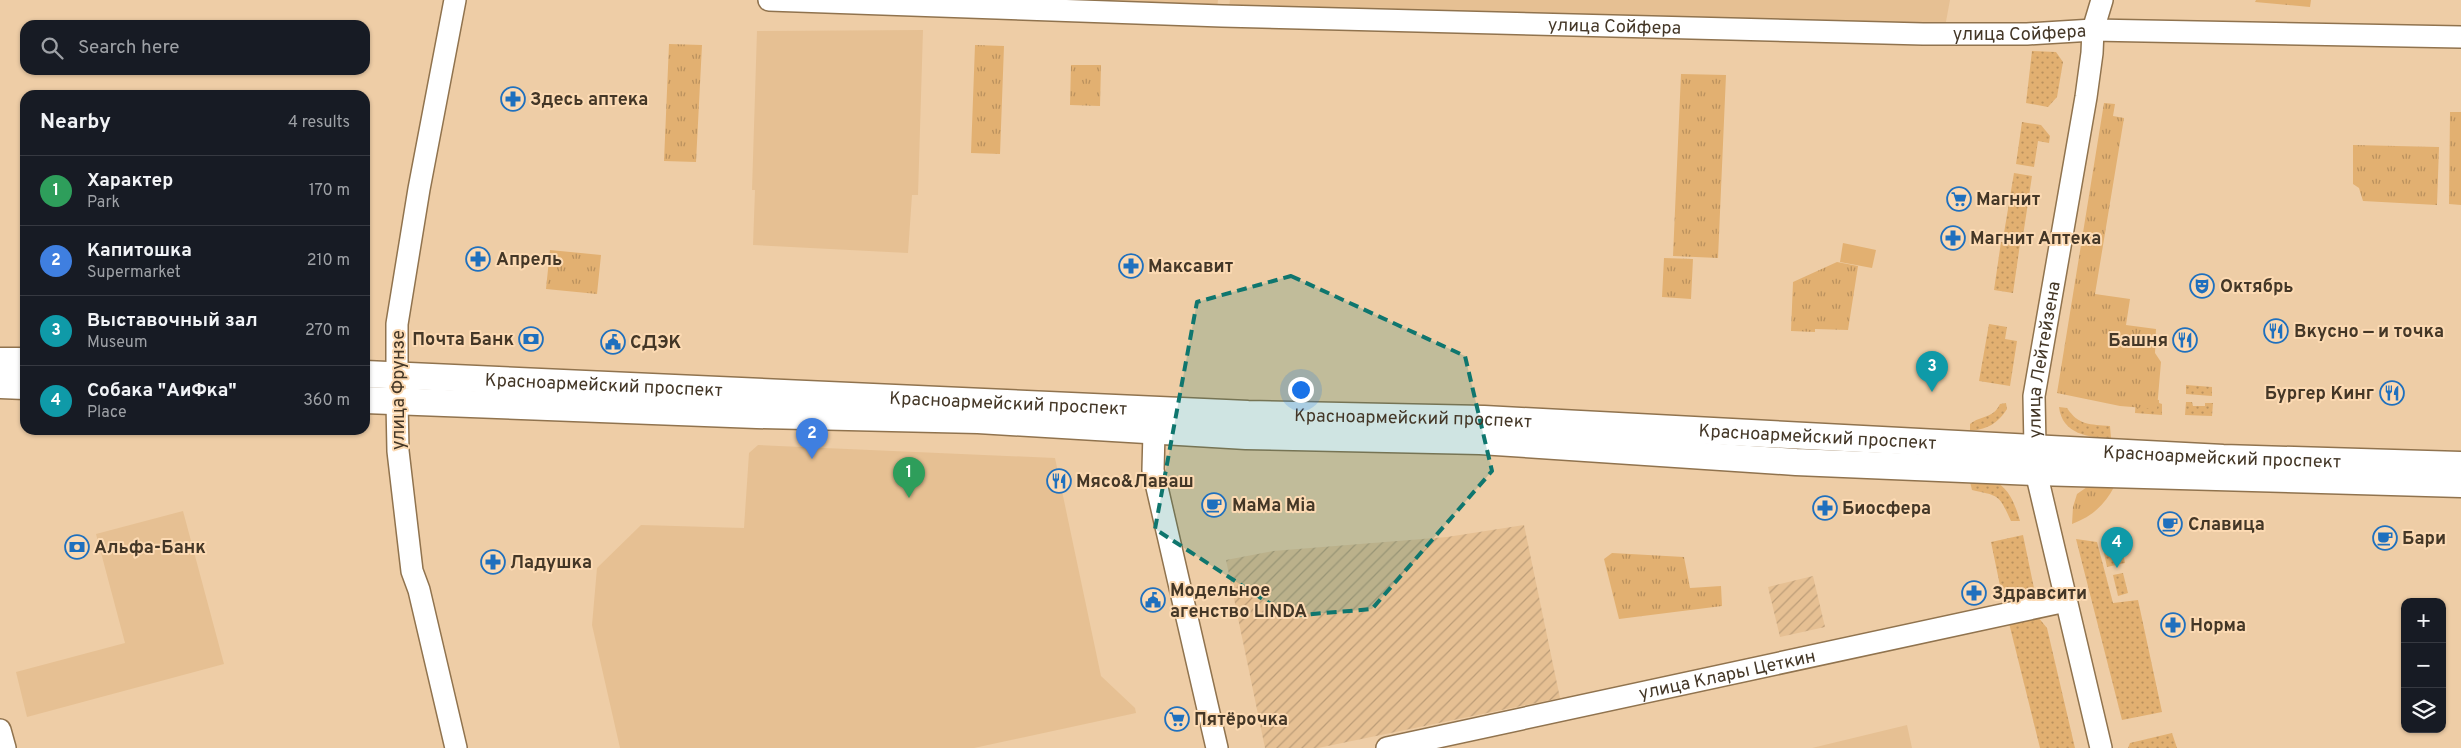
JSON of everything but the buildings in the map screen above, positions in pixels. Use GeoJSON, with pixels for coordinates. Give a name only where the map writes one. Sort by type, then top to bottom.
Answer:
{"type":"FeatureCollection","features":[{"type":"Feature","properties":{"kind":"main road"},"geometry":{"type":"LineString","coordinates":[[0,360],[20,362]]}},
{"type":"Feature","properties":{"kind":"main road","name":"Красноармейский проспект"},"geometry":{"type":"LineString","coordinates":[[370,374],[1238,414],[1484,419],[2035,446],[2223,458],[2461,465]]}},
{"type":"Feature","properties":{"kind":"main road","name":"улица Фрунзе"},"geometry":{"type":"LineString","coordinates":[[396,376],[397,402]]}},
{"type":"Feature","properties":{"kind":"main road"},"geometry":{"type":"LineString","coordinates":[[0,385],[20,386]]}},
{"type":"Feature","properties":{"kind":"main road","name":"Красноармейский проспект"},"geometry":{"type":"LineString","coordinates":[[370,400],[757,416],[978,420],[1246,436],[1480,440],[1796,462],[2036,472],[2461,484]]}},
{"type":"Feature","properties":{"kind":"main road","name":"улица Лейтейзена"},"geometry":{"type":"LineString","coordinates":[[2035,446],[2036,472]]}},
{"type":"Feature","properties":{"kind":"street","name":"улица Фрунзе"},"geometry":{"type":"LineString","coordinates":[[396,376],[397,324],[419,189],[455,0]]}},
{"type":"Feature","properties":{"kind":"street","name":"улица Сойфера"},"geometry":{"type":"LineString","coordinates":[[769,0],[1223,8],[1930,34],[2027,34],[2093,30],[2461,37]]}},
{"type":"Feature","properties":{"kind":"street","name":"улица Лейтейзена"},"geometry":{"type":"LineString","coordinates":[[2035,446],[2034,396],[2086,97],[2093,30],[2102,0]]}},
{"type":"Feature","properties":{"kind":"street","name":"улица Фрунзе"},"geometry":{"type":"LineString","coordinates":[[397,402],[398,451],[412,571],[419,590],[456,748]]}},
{"type":"Feature","properties":{"kind":"street"},"geometry":{"type":"LineString","coordinates":[[1154,432],[1153,470],[1217,748]]}},
{"type":"Feature","properties":{"kind":"street","name":"улица Лейтейзена"},"geometry":{"type":"LineString","coordinates":[[2036,472],[2101,748]]}},
{"type":"Feature","properties":{"kind":"street","name":"улица Клары Цеткин"},"geometry":{"type":"LineString","coordinates":[[1387,748],[2066,601]]}},
{"type":"Feature","properties":{"kind":"street"},"geometry":{"type":"LineString","coordinates":[[0,730],[5,748]]}},
{"type":"Feature","properties":{"kind":"highlighted area"},"geometry":{"type":"Polygon","coordinates":[[[1291,276],[1465,356],[1492,471],[1372,609],[1289,616],[1155,529],[1197,302],[1291,276]]]}},
{"type":"Feature","properties":{"kind":"shaded area"},"geometry":{"type":"Polygon","coordinates":[[[1082,0],[1218,0],[1217,8],[1082,0]]]}},
{"type":"Feature","properties":{"kind":"shaded area"},"geometry":{"type":"Polygon","coordinates":[[[1230,0],[1950,0],[1945,27],[1229,7],[1230,0]]]}},
{"type":"Feature","properties":{"kind":"shaded area"},"geometry":{"type":"Polygon","coordinates":[[[923,30],[918,195],[912,195],[908,253],[753,245],[755,190],[752,190],[757,31],[923,30]]]}},
{"type":"Feature","properties":{"kind":"shaded area"},"geometry":{"type":"Polygon","coordinates":[[[758,445],[1055,458],[1101,676],[1135,708],[1136,713],[974,748],[620,748],[592,625],[597,568],[641,525],[744,528],[749,453],[758,445]]]}},
{"type":"Feature","properties":{"kind":"shaded area"},"geometry":{"type":"Polygon","coordinates":[[[183,511],[224,664],[27,717],[16,672],[125,643],[96,534],[183,511]]]}},
{"type":"Feature","properties":{"kind":"shaded area"},"geometry":{"type":"Polygon","coordinates":[[[1524,525],[1560,698],[1318,748],[1265,748],[1226,560],[1273,551],[1447,537],[1524,525]]]}},
{"type":"Feature","properties":{"kind":"shaded area"},"geometry":{"type":"Polygon","coordinates":[[[1813,576],[1825,627],[1780,637],[1768,587],[1813,576]]]}},
{"type":"Feature","properties":{"kind":"shaded area"},"geometry":{"type":"Polygon","coordinates":[[[1907,725],[1912,748],[1812,748],[1907,725]]]}},
{"type":"Feature","properties":{"kind":"green space"},"geometry":{"type":"Polygon","coordinates":[[[2256,0],[2311,0],[2310,7],[2255,2],[2256,0]]]}},
{"type":"Feature","properties":{"kind":"green space"},"geometry":{"type":"Polygon","coordinates":[[[669,44],[702,45],[696,162],[664,161],[669,44]]]}},
{"type":"Feature","properties":{"kind":"green space"},"geometry":{"type":"Polygon","coordinates":[[[975,45],[1004,46],[1000,154],[971,153],[975,45]]]}},
{"type":"Feature","properties":{"kind":"green space"},"geometry":{"type":"Polygon","coordinates":[[[2032,51],[2056,52],[2063,62],[2057,97],[2048,107],[2026,103],[2032,51]]]}},
{"type":"Feature","properties":{"kind":"green space"},"geometry":{"type":"Polygon","coordinates":[[[1071,65],[1101,65],[1100,106],[1070,105],[1071,65]]]}},
{"type":"Feature","properties":{"kind":"green space"},"geometry":{"type":"Polygon","coordinates":[[[1681,74],[1726,75],[1718,258],[1673,256],[1681,74]]]}},
{"type":"Feature","properties":{"kind":"green space"},"geometry":{"type":"Polygon","coordinates":[[[2104,103],[2115,104],[2113,116],[2124,118],[2095,294],[2130,299],[2126,325],[2156,329],[2155,353],[2161,362],[2157,409],[2120,406],[2057,393],[2104,103]]]}},
{"type":"Feature","properties":{"kind":"green space"},"geometry":{"type":"Polygon","coordinates":[[[2450,112],[2461,112],[2461,205],[2449,204],[2450,112]]]}},
{"type":"Feature","properties":{"kind":"green space"},"geometry":{"type":"Polygon","coordinates":[[[2022,122],[2041,125],[2050,136],[2049,143],[2038,141],[2034,167],[2016,164],[2022,122]]]}},
{"type":"Feature","properties":{"kind":"green space"},"geometry":{"type":"Polygon","coordinates":[[[2353,145],[2439,147],[2437,205],[2363,201],[2359,188],[2353,184],[2353,145]]]}},
{"type":"Feature","properties":{"kind":"green space"},"geometry":{"type":"Polygon","coordinates":[[[2014,173],[2032,176],[2023,236],[2004,233],[2014,173]]]}},
{"type":"Feature","properties":{"kind":"green space"},"geometry":{"type":"Polygon","coordinates":[[[2001,242],[2020,244],[2013,293],[1994,290],[2001,242]]]}},
{"type":"Feature","properties":{"kind":"green space"},"geometry":{"type":"Polygon","coordinates":[[[1843,243],[1876,250],[1872,268],[1840,262],[1843,243]]]}},
{"type":"Feature","properties":{"kind":"green space"},"geometry":{"type":"Polygon","coordinates":[[[550,250],[601,255],[597,294],[546,289],[550,250]]]}},
{"type":"Feature","properties":{"kind":"green space"},"geometry":{"type":"Polygon","coordinates":[[[1664,258],[1693,259],[1691,299],[1662,297],[1664,258]]]}},
{"type":"Feature","properties":{"kind":"green space"},"geometry":{"type":"Polygon","coordinates":[[[1837,262],[1858,266],[1848,330],[1815,329],[1815,332],[1791,331],[1793,282],[1837,262]]]}},
{"type":"Feature","properties":{"kind":"green space"},"geometry":{"type":"Polygon","coordinates":[[[1989,324],[2007,327],[2005,339],[2017,341],[2010,386],[1979,381],[1989,324]]]}},
{"type":"Feature","properties":{"kind":"green space"},"geometry":{"type":"Polygon","coordinates":[[[2186,385],[2212,387],[2212,396],[2186,394],[2186,385]]]}},
{"type":"Feature","properties":{"kind":"green space"},"geometry":{"type":"Polygon","coordinates":[[[2136,398],[2159,400],[2159,403],[2162,404],[2162,415],[2135,413],[2136,398]]]}},
{"type":"Feature","properties":{"kind":"green space"},"geometry":{"type":"Polygon","coordinates":[[[2186,402],[2192,402],[2193,406],[2205,406],[2205,403],[2213,403],[2212,416],[2185,415],[2186,402]]]}},
{"type":"Feature","properties":{"kind":"green space"},"geometry":{"type":"Polygon","coordinates":[[[2006,403],[2007,409],[1996,422],[1982,429],[1970,431],[1970,424],[1990,415],[2000,404],[2006,403]]]}},
{"type":"Feature","properties":{"kind":"green space"},"geometry":{"type":"Polygon","coordinates":[[[2059,407],[2067,408],[2076,418],[2086,423],[2110,426],[2111,438],[2094,437],[2071,429],[2061,416],[2059,407]]]}},
{"type":"Feature","properties":{"kind":"green space"},"geometry":{"type":"Polygon","coordinates":[[[1969,478],[1993,481],[2003,487],[2014,504],[2020,521],[2011,521],[1998,498],[1972,490],[1969,478]]]}},
{"type":"Feature","properties":{"kind":"green space"},"geometry":{"type":"Polygon","coordinates":[[[2087,487],[2114,487],[2097,510],[2072,524],[2073,507],[2077,494],[2087,487]]]}},
{"type":"Feature","properties":{"kind":"green space"},"geometry":{"type":"Polygon","coordinates":[[[2023,535],[2035,593],[2003,600],[1991,542],[2023,535]]]}},
{"type":"Feature","properties":{"kind":"green space"},"geometry":{"type":"Polygon","coordinates":[[[2076,539],[2097,542],[2113,603],[2138,600],[2162,712],[2122,720],[2076,539]]]}},
{"type":"Feature","properties":{"kind":"green space"},"geometry":{"type":"Polygon","coordinates":[[[2122,549],[2125,563],[2107,567],[2104,553],[2122,549]]]}},
{"type":"Feature","properties":{"kind":"green space"},"geometry":{"type":"Polygon","coordinates":[[[1612,553],[1684,557],[1690,588],[1721,586],[1722,606],[1619,619],[1604,559],[1612,553]]]}},
{"type":"Feature","properties":{"kind":"green space"},"geometry":{"type":"Polygon","coordinates":[[[2123,573],[2128,593],[2118,596],[2113,575],[2123,573]]]}},
{"type":"Feature","properties":{"kind":"green space"},"geometry":{"type":"Polygon","coordinates":[[[2038,617],[2047,628],[2075,748],[2040,748],[2008,619],[2038,617]]]}},
{"type":"Feature","properties":{"kind":"green space"},"geometry":{"type":"Polygon","coordinates":[[[2172,733],[2177,748],[2128,748],[2130,743],[2172,733]]]}},
{"type":"Feature","properties":{"kind":"place","name":"Здесь аптека"},"geometry":{"type":"Point","coordinates":[513,99]}},
{"type":"Feature","properties":{"kind":"place","name":"Магнит"},"geometry":{"type":"Point","coordinates":[1959,199]}},
{"type":"Feature","properties":{"kind":"place","name":"Магнит Аптека"},"geometry":{"type":"Point","coordinates":[1953,238]}},
{"type":"Feature","properties":{"kind":"place","name":"Апрель"},"geometry":{"type":"Point","coordinates":[478,259]}},
{"type":"Feature","properties":{"kind":"place","name":"Максавит"},"geometry":{"type":"Point","coordinates":[1131,266]}},
{"type":"Feature","properties":{"kind":"place","name":"Октябрь"},"geometry":{"type":"Point","coordinates":[2202,286]}},
{"type":"Feature","properties":{"kind":"place","name":"Вкусно — и точка"},"geometry":{"type":"Point","coordinates":[2276,331]}},
{"type":"Feature","properties":{"kind":"place","name":"Почта Банк"},"geometry":{"type":"Point","coordinates":[531,339]}},
{"type":"Feature","properties":{"kind":"place","name":"Башня"},"geometry":{"type":"Point","coordinates":[2185,340]}},
{"type":"Feature","properties":{"kind":"place","name":"СДЭК"},"geometry":{"type":"Point","coordinates":[613,342]}},
{"type":"Feature","properties":{"kind":"place","name":"Выставочный зал"},"geometry":{"type":"Point","coordinates":[1932,392]}},
{"type":"Feature","properties":{"kind":"place","name":"Бургер Кинг"},"geometry":{"type":"Point","coordinates":[2392,393]}},
{"type":"Feature","properties":{"kind":"place","name":"Капитошка"},"geometry":{"type":"Point","coordinates":[812,459]}},
{"type":"Feature","properties":{"kind":"place","name":"Мясо&Лаваш"},"geometry":{"type":"Point","coordinates":[1059,481]}},
{"type":"Feature","properties":{"kind":"place","name":"Характер"},"geometry":{"type":"Point","coordinates":[909,498]}},
{"type":"Feature","properties":{"kind":"place","name":"MaMa Mia"},"geometry":{"type":"Point","coordinates":[1214,505]}},
{"type":"Feature","properties":{"kind":"place","name":"Биосфера"},"geometry":{"type":"Point","coordinates":[1825,508]}},
{"type":"Feature","properties":{"kind":"place","name":"Славица"},"geometry":{"type":"Point","coordinates":[2170,524]}},
{"type":"Feature","properties":{"kind":"place","name":"Бари"},"geometry":{"type":"Point","coordinates":[2385,538]}},
{"type":"Feature","properties":{"kind":"place","name":"Альфа-Банк"},"geometry":{"type":"Point","coordinates":[77,547]}},
{"type":"Feature","properties":{"kind":"place","name":"Ладушка"},"geometry":{"type":"Point","coordinates":[493,562]}},
{"type":"Feature","properties":{"kind":"place","name":"Собака \"АиФка\""},"geometry":{"type":"Point","coordinates":[2117,568]}},
{"type":"Feature","properties":{"kind":"place","name":"Здравсити"},"geometry":{"type":"Point","coordinates":[1974,593]}},
{"type":"Feature","properties":{"kind":"place","name":"Модельное агенство LINDA"},"geometry":{"type":"Point","coordinates":[1153,600]}},
{"type":"Feature","properties":{"kind":"place","name":"Норма"},"geometry":{"type":"Point","coordinates":[2173,625]}},
{"type":"Feature","properties":{"kind":"place","name":"Пятёрочка"},"geometry":{"type":"Point","coordinates":[1177,719]}}]}
